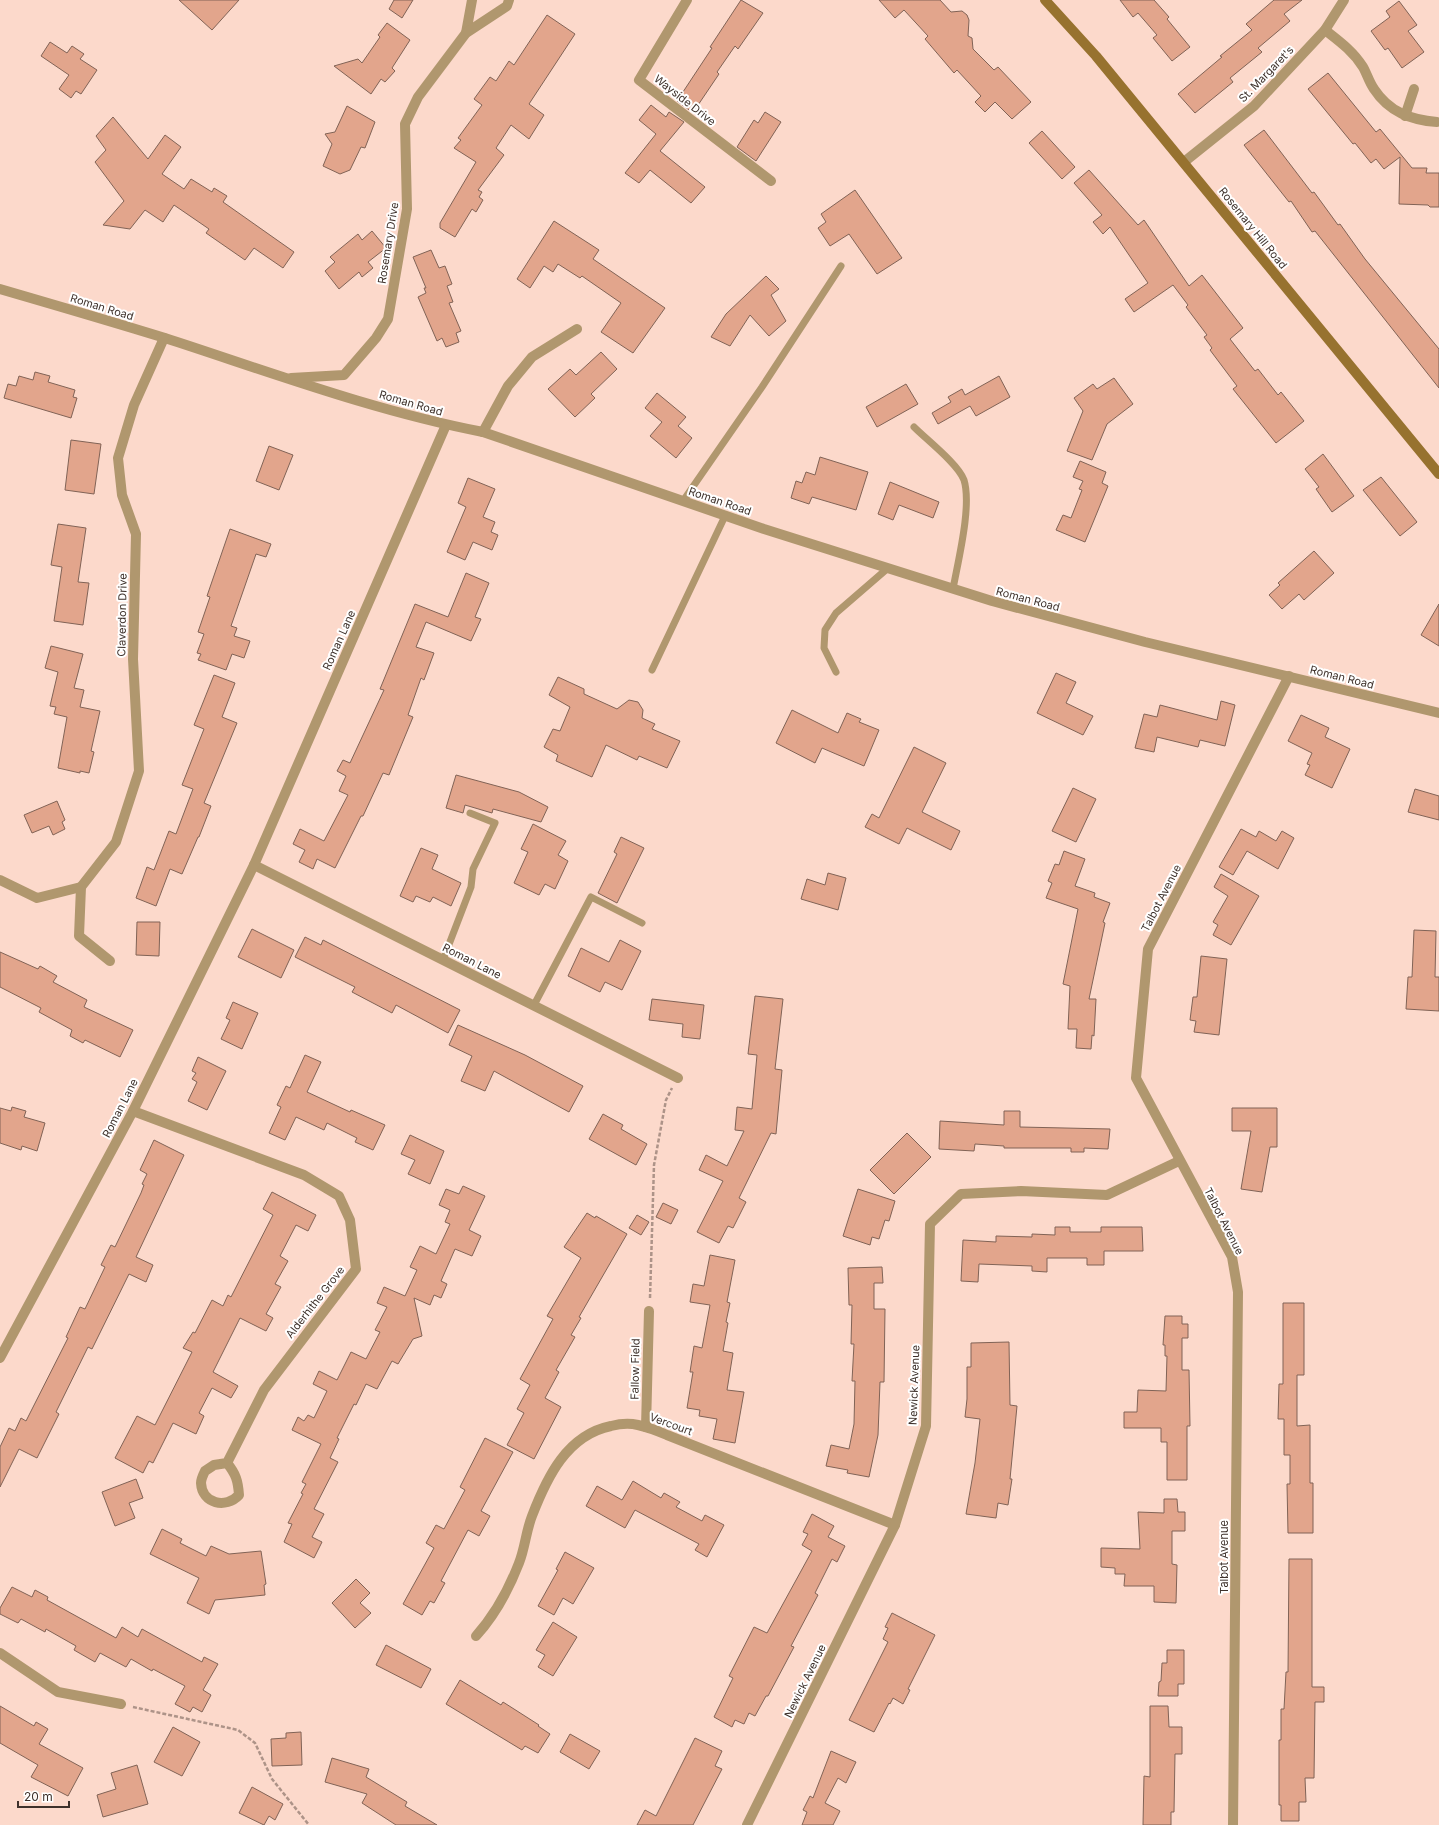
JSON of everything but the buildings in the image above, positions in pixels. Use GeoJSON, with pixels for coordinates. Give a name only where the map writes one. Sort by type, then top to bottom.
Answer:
{"type":"FeatureCollection","features":[{"type":"Feature","properties":{"kind":"main road","name":"Rosemary Hill Road"},"geometry":{"type":"LineString","coordinates":[[1045,0],[1096,56],[1439,474]]}},
{"type":"Feature","properties":{"kind":"street","name":"Rosemary Drive"},"geometry":{"type":"LineString","coordinates":[[466,33],[472,0]]}},
{"type":"Feature","properties":{"kind":"street","name":"Rosemary Drive"},"geometry":{"type":"LineString","coordinates":[[283,378],[344,375],[376,338],[388,319],[407,209],[405,124],[418,97],[466,33],[507,6],[509,0]]}},
{"type":"Feature","properties":{"kind":"street","name":"Wayside Drive"},"geometry":{"type":"LineString","coordinates":[[688,0],[639,80],[771,181]]}},
{"type":"Feature","properties":{"kind":"street","name":"St. Margaret's"},"geometry":{"type":"LineString","coordinates":[[1184,162],[1254,106],[1325,30],[1344,0]]}},
{"type":"Feature","properties":{"kind":"street"},"geometry":{"type":"LineString","coordinates":[[1325,30],[1350,51],[1363,67],[1374,89],[1387,105],[1405,116],[1418,121],[1437,122]]}},
{"type":"Feature","properties":{"kind":"street"},"geometry":{"type":"LineString","coordinates":[[1405,116],[1414,89]]}},
{"type":"Feature","properties":{"kind":"street","name":"Roman Road"},"geometry":{"type":"LineString","coordinates":[[0,289],[164,338],[283,378],[446,425],[483,432],[725,516],[992,602],[1145,642],[1439,713]]}},
{"type":"Feature","properties":{"kind":"street"},"geometry":{"type":"LineString","coordinates":[[483,432],[508,386],[532,357],[577,329]]}},
{"type":"Feature","properties":{"kind":"street","name":"Claverdon Drive"},"geometry":{"type":"LineString","coordinates":[[81,887],[116,842],[139,771],[133,659],[136,534],[122,496],[118,458],[134,406],[164,338]]}},
{"type":"Feature","properties":{"kind":"street","name":"Roman Lane"},"geometry":{"type":"LineString","coordinates":[[0,1358],[133,1111],[254,865],[446,425]]}},
{"type":"Feature","properties":{"kind":"street","name":"Talbot Avenue"},"geometry":{"type":"LineString","coordinates":[[1233,1825],[1238,1292],[1232,1257],[1179,1161],[1136,1078],[1148,949],[1289,676]]}},
{"type":"Feature","properties":{"kind":"street","name":"Roman Lane"},"geometry":{"type":"LineString","coordinates":[[254,865],[678,1078]]}},
{"type":"Feature","properties":{"kind":"street"},"geometry":{"type":"LineString","coordinates":[[0,880],[37,898],[81,887],[79,936],[110,960]]}},
{"type":"Feature","properties":{"kind":"street","name":"Alderhithe Grove"},"geometry":{"type":"LineString","coordinates":[[133,1111],[304,1175],[339,1196],[350,1220],[356,1269],[264,1390],[227,1463]]}},
{"type":"Feature","properties":{"kind":"street","name":"Newick Avenue"},"geometry":{"type":"LineString","coordinates":[[747,1825],[895,1525],[926,1426],[930,1224],[961,1194],[1020,1191],[1107,1195],[1179,1161]]}},
{"type":"Feature","properties":{"kind":"street","name":"Fallow Field"},"geometry":{"type":"LineString","coordinates":[[646,1428],[648,1311]]}},
{"type":"Feature","properties":{"kind":"street","name":"Vercourt"},"geometry":{"type":"LineString","coordinates":[[476,1636],[489,1621],[508,1589],[520,1562],[531,1517],[550,1474],[564,1454],[576,1442],[599,1429],[619,1424],[637,1425],[895,1525]]}},
{"type":"Feature","properties":{"kind":"street"},"geometry":{"type":"LineString","coordinates":[[0,1652],[58,1692],[121,1704]]}},
{"type":"Feature","properties":{"kind":"lane"},"geometry":{"type":"LineString","coordinates":[[683,501],[762,387],[840,266]]}},
{"type":"Feature","properties":{"kind":"lane"},"geometry":{"type":"LineString","coordinates":[[914,427],[951,462],[964,480],[968,503],[953,589]]}},
{"type":"Feature","properties":{"kind":"lane"},"geometry":{"type":"LineString","coordinates":[[652,670],[725,516]]}},
{"type":"Feature","properties":{"kind":"lane"},"geometry":{"type":"LineString","coordinates":[[836,672],[824,648],[825,630],[836,613],[888,568]]}},
{"type":"Feature","properties":{"kind":"lane"},"geometry":{"type":"LineString","coordinates":[[443,960],[471,887],[474,869],[495,823],[470,813]]}},
{"type":"Feature","properties":{"kind":"lane"},"geometry":{"type":"LineString","coordinates":[[534,1005],[591,897],[642,924]]}},
{"type":"Feature","properties":{"kind":"path"},"geometry":{"type":"LineString","coordinates":[[648,1311],[652,1289],[654,1165],[666,1100],[678,1078]]}},
{"type":"Feature","properties":{"kind":"path"},"geometry":{"type":"LineString","coordinates":[[121,1704],[238,1730],[256,1743],[272,1779],[309,1825]]}}]}
